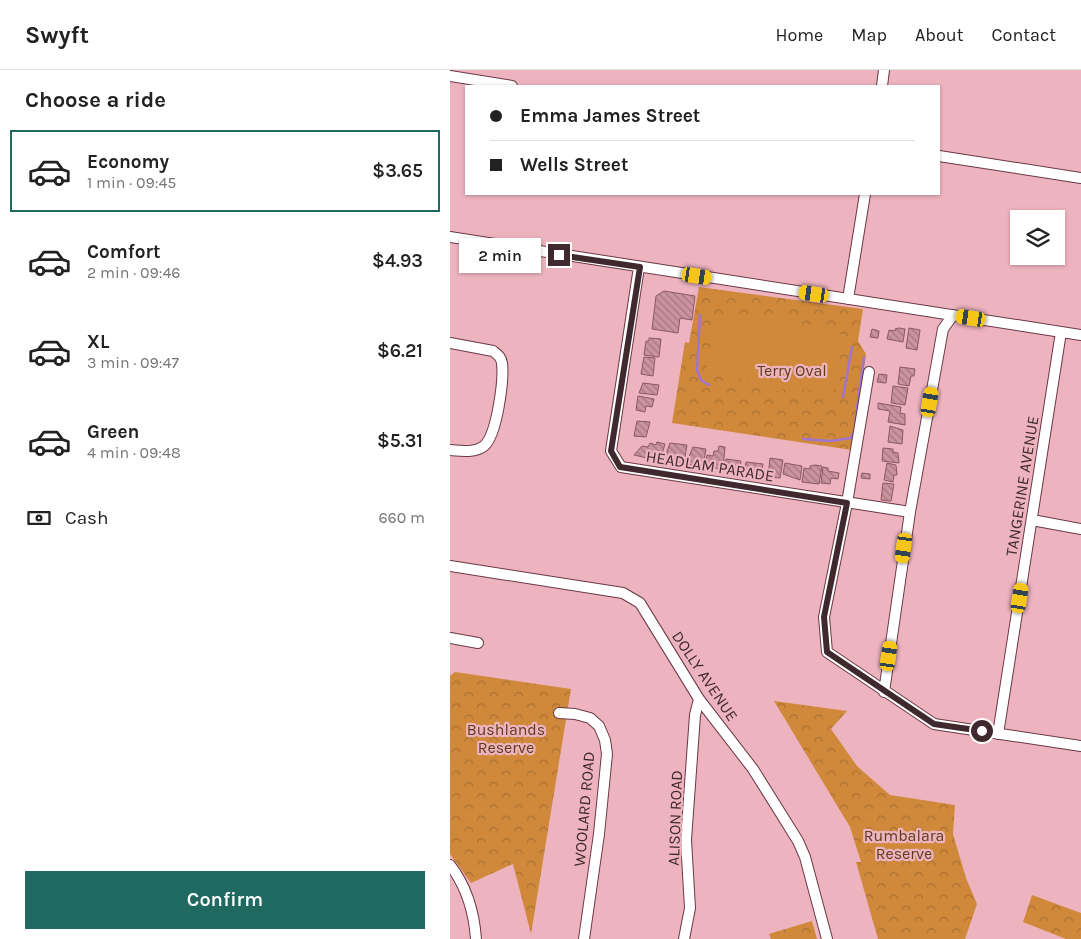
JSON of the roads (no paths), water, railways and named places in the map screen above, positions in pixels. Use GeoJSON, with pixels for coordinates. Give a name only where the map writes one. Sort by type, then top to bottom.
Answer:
{"type":"FeatureCollection","features":[{"type":"Feature","properties":{"kind":"street"},"geometry":{"type":"LineString","coordinates":[[882,85],[884,70]]}},
{"type":"Feature","properties":{"kind":"street"},"geometry":{"type":"LineString","coordinates":[[450,76],[506,85]]}},
{"type":"Feature","properties":{"kind":"street"},"geometry":{"type":"LineString","coordinates":[[940,156],[1081,178]]}},
{"type":"Feature","properties":{"kind":"street"},"geometry":{"type":"LineString","coordinates":[[848,299],[865,195]]}},
{"type":"Feature","properties":{"kind":"street"},"geometry":{"type":"LineString","coordinates":[[450,237],[1081,335]]}},
{"type":"Feature","properties":{"kind":"street","name":"HEADLAM PARADE"},"geometry":{"type":"LineString","coordinates":[[640,267],[611,451],[620,467],[910,512]]}},
{"type":"Feature","properties":{"kind":"street"},"geometry":{"type":"LineString","coordinates":[[884,692],[910,512],[943,329],[953,315]]}},
{"type":"Feature","properties":{"kind":"street","name":"TANGERINE AVENUE"},"geometry":{"type":"LineString","coordinates":[[998,734],[1062,332]]}},
{"type":"Feature","properties":{"kind":"street"},"geometry":{"type":"LineString","coordinates":[[450,343],[493,351],[502,362],[502,386],[490,437],[484,446],[473,451],[450,450]]}},
{"type":"Feature","properties":{"kind":"street"},"geometry":{"type":"LineString","coordinates":[[869,372],[847,503],[824,617],[827,652],[934,724],[1081,746]]}},
{"type":"Feature","properties":{"kind":"street"},"geometry":{"type":"LineString","coordinates":[[1032,520],[1081,529]]}},
{"type":"Feature","properties":{"kind":"street","name":"DOLLY AVENUE"},"geometry":{"type":"LineString","coordinates":[[450,566],[632,596],[640,603],[699,699],[753,769],[798,841],[805,857],[827,939]]}},
{"type":"Feature","properties":{"kind":"street"},"geometry":{"type":"LineString","coordinates":[[450,638],[478,643]]}},
{"type":"Feature","properties":{"kind":"street","name":"ALISON ROAD"},"geometry":{"type":"LineString","coordinates":[[684,939],[690,908],[686,840],[695,714],[699,699]]}},
{"type":"Feature","properties":{"kind":"street","name":"WOOLARD ROAD"},"geometry":{"type":"LineString","coordinates":[[559,713],[575,714],[590,718],[599,726],[605,740],[607,754],[599,834],[584,939]]}},
{"type":"Feature","properties":{"kind":"street"},"geometry":{"type":"LineString","coordinates":[[450,865],[462,880],[475,916],[476,939]]}},
{"type":"Feature","properties":{"kind":"waterway"},"geometry":{"type":"LineString","coordinates":[[700,315],[697,370],[701,380],[709,385]]}},
{"type":"Feature","properties":{"kind":"waterway"},"geometry":{"type":"LineString","coordinates":[[843,397],[852,347]]}},
{"type":"Feature","properties":{"kind":"waterway"},"geometry":{"type":"LineString","coordinates":[[855,424],[864,358]]}},
{"type":"Feature","properties":{"kind":"waterway"},"geometry":{"type":"LineString","coordinates":[[803,439],[831,441],[851,438],[853,433]]}},
{"type":"Feature","properties":{"kind":"park label","name":"Terry Oval"},"geometry":{"type":"Point","coordinates":[792,370]}},
{"type":"Feature","properties":{"kind":"park label","name":"Bushlands Reserve"},"geometry":{"type":"Point","coordinates":[506,738]}},
{"type":"Feature","properties":{"kind":"park label","name":"Rumbalara Reserve"},"geometry":{"type":"Point","coordinates":[904,844]}}]}
